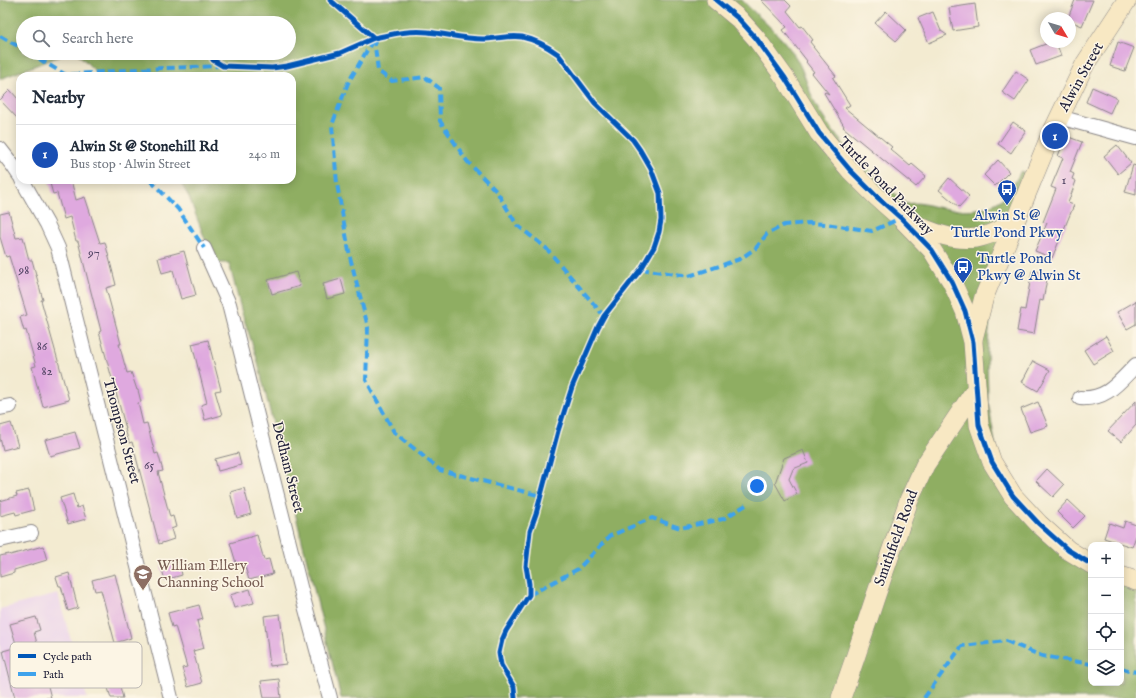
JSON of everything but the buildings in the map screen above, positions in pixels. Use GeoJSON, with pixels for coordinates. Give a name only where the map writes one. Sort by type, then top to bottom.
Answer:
{"type":"FeatureCollection","features":[{"type":"Feature","properties":{"kind":"street","name":"Turtle Pond Parkway"},"geometry":{"type":"LineString","coordinates":[[716,0],[739,19],[756,38],[785,78],[819,133],[850,170],[901,218],[932,250],[952,282],[965,311],[973,342],[979,425],[992,462],[1013,496],[1038,524],[1068,550],[1088,562]]}},
{"type":"Feature","properties":{"kind":"street","name":"Alwin Street"},"geometry":{"type":"LineString","coordinates":[[973,342],[984,297],[1059,117],[1084,64],[1121,3]]}},
{"type":"Feature","properties":{"kind":"street"},"geometry":{"type":"LineString","coordinates":[[1059,117],[1136,138]]}},
{"type":"Feature","properties":{"kind":"street"},"geometry":{"type":"LineString","coordinates":[[0,149],[16,170]]}},
{"type":"Feature","properties":{"kind":"street","name":"Thompson Street"},"geometry":{"type":"LineString","coordinates":[[24,184],[47,224],[58,248],[171,698]]}},
{"type":"Feature","properties":{"kind":"street"},"geometry":{"type":"LineString","coordinates":[[901,218],[943,236],[960,238],[976,238],[1014,224]]}},
{"type":"Feature","properties":{"kind":"street","name":"Dedham Street"},"geometry":{"type":"LineString","coordinates":[[204,248],[230,304],[300,587],[330,698]]}},
{"type":"Feature","properties":{"kind":"street"},"geometry":{"type":"LineString","coordinates":[[1080,398],[1090,399],[1108,392],[1136,365]]}},
{"type":"Feature","properties":{"kind":"street","name":"Smithfield Road"},"geometry":{"type":"LineString","coordinates":[[841,698],[909,500],[925,465],[976,389]]}},
{"type":"Feature","properties":{"kind":"street"},"geometry":{"type":"LineString","coordinates":[[0,540],[31,533]]}},
{"type":"Feature","properties":{"kind":"street"},"geometry":{"type":"LineString","coordinates":[[1124,577],[1136,581]]}},
{"type":"Feature","properties":{"kind":"shaded area"},"geometry":{"type":"Polygon","coordinates":[[[58,594],[71,642],[10,642],[10,688],[84,688],[87,698],[0,698],[0,609],[58,594]]]}},
{"type":"Feature","properties":{"kind":"green space"},"geometry":{"type":"Polygon","coordinates":[[[0,0],[742,0],[778,35],[791,50],[799,64],[819,111],[838,137],[848,149],[906,204],[919,203],[936,207],[972,210],[989,206],[1004,197],[1014,185],[1021,171],[1037,182],[1001,265],[991,307],[987,353],[988,401],[995,443],[1007,478],[1088,562],[1088,686],[1124,686],[1124,576],[1136,578],[1136,698],[341,698],[256,355],[242,313],[229,263],[214,263],[189,197],[181,184],[296,184],[296,72],[96,72],[84,60],[296,60],[296,16],[16,16],[16,60],[50,60],[0,79],[0,0]]]}},
{"type":"Feature","properties":{"kind":"marked path"},"geometry":{"type":"LineString","coordinates":[[0,36],[16,45]]}},
{"type":"Feature","properties":{"kind":"marked path"},"geometry":{"type":"LineString","coordinates":[[374,38],[378,71],[392,81],[425,77],[439,88],[440,121],[467,161],[497,192],[517,225],[546,248],[604,316]]}},
{"type":"Feature","properties":{"kind":"marked path"},"geometry":{"type":"LineString","coordinates":[[373,40],[348,83],[332,125],[337,184],[350,257],[368,327],[366,380],[394,432],[440,470],[541,496]]}},
{"type":"Feature","properties":{"kind":"marked path"},"geometry":{"type":"LineString","coordinates":[[41,60],[61,72]]}},
{"type":"Feature","properties":{"kind":"marked path"},"geometry":{"type":"LineString","coordinates":[[102,72],[221,66]]}},
{"type":"Feature","properties":{"kind":"marked path"},"geometry":{"type":"LineString","coordinates":[[154,184],[178,209],[204,248]]}},
{"type":"Feature","properties":{"kind":"marked path"},"geometry":{"type":"LineString","coordinates":[[641,269],[689,276],[740,259],[756,248],[767,234],[784,225],[809,223],[826,224],[872,231],[901,218]]}},
{"type":"Feature","properties":{"kind":"marked path"},"geometry":{"type":"LineString","coordinates":[[529,595],[578,569],[610,536],[652,518],[680,528],[723,519],[746,505]]}},
{"type":"Feature","properties":{"kind":"marked path"},"geometry":{"type":"LineString","coordinates":[[924,698],[962,646],[1006,641],[1042,656],[1088,664]]}},
{"type":"Feature","properties":{"kind":"marked path"},"geometry":{"type":"LineString","coordinates":[[1124,669],[1136,672]]}},
{"type":"Feature","properties":{"kind":"cycle path"},"geometry":{"type":"LineString","coordinates":[[330,0],[374,38],[414,32],[435,33],[476,39],[512,36],[532,40],[545,46],[558,54],[595,103],[633,140],[651,169],[660,193],[661,220],[654,247],[641,269],[604,316],[598,327],[572,387],[558,431],[530,531],[526,566],[529,595],[506,631],[499,653],[501,665],[514,687],[515,698]]}},
{"type":"Feature","properties":{"kind":"cycle path"},"geometry":{"type":"LineString","coordinates":[[716,0],[739,19],[756,38],[785,78],[819,133],[850,170],[901,218],[932,250],[952,282],[965,311],[973,342],[979,425],[992,462],[1013,496],[1039,524],[1068,550],[1088,562]]}},
{"type":"Feature","properties":{"kind":"cycle path"},"geometry":{"type":"LineString","coordinates":[[213,60],[223,66],[272,68],[287,66],[340,53],[374,38]]}},
{"type":"Feature","properties":{"kind":"place","name":"Alwin St @ Stonehill Rd"},"geometry":{"type":"Point","coordinates":[1055,136]}},
{"type":"Feature","properties":{"kind":"place","name":"Alwin St @ Turtle Pond Pkwy"},"geometry":{"type":"Point","coordinates":[1007,206]}},
{"type":"Feature","properties":{"kind":"place","name":"Turtle Pond Pkwy @ Alwin St"},"geometry":{"type":"Point","coordinates":[963,284]}},
{"type":"Feature","properties":{"kind":"place","name":"William Ellery Channing School"},"geometry":{"type":"Point","coordinates":[143,591]}}]}
